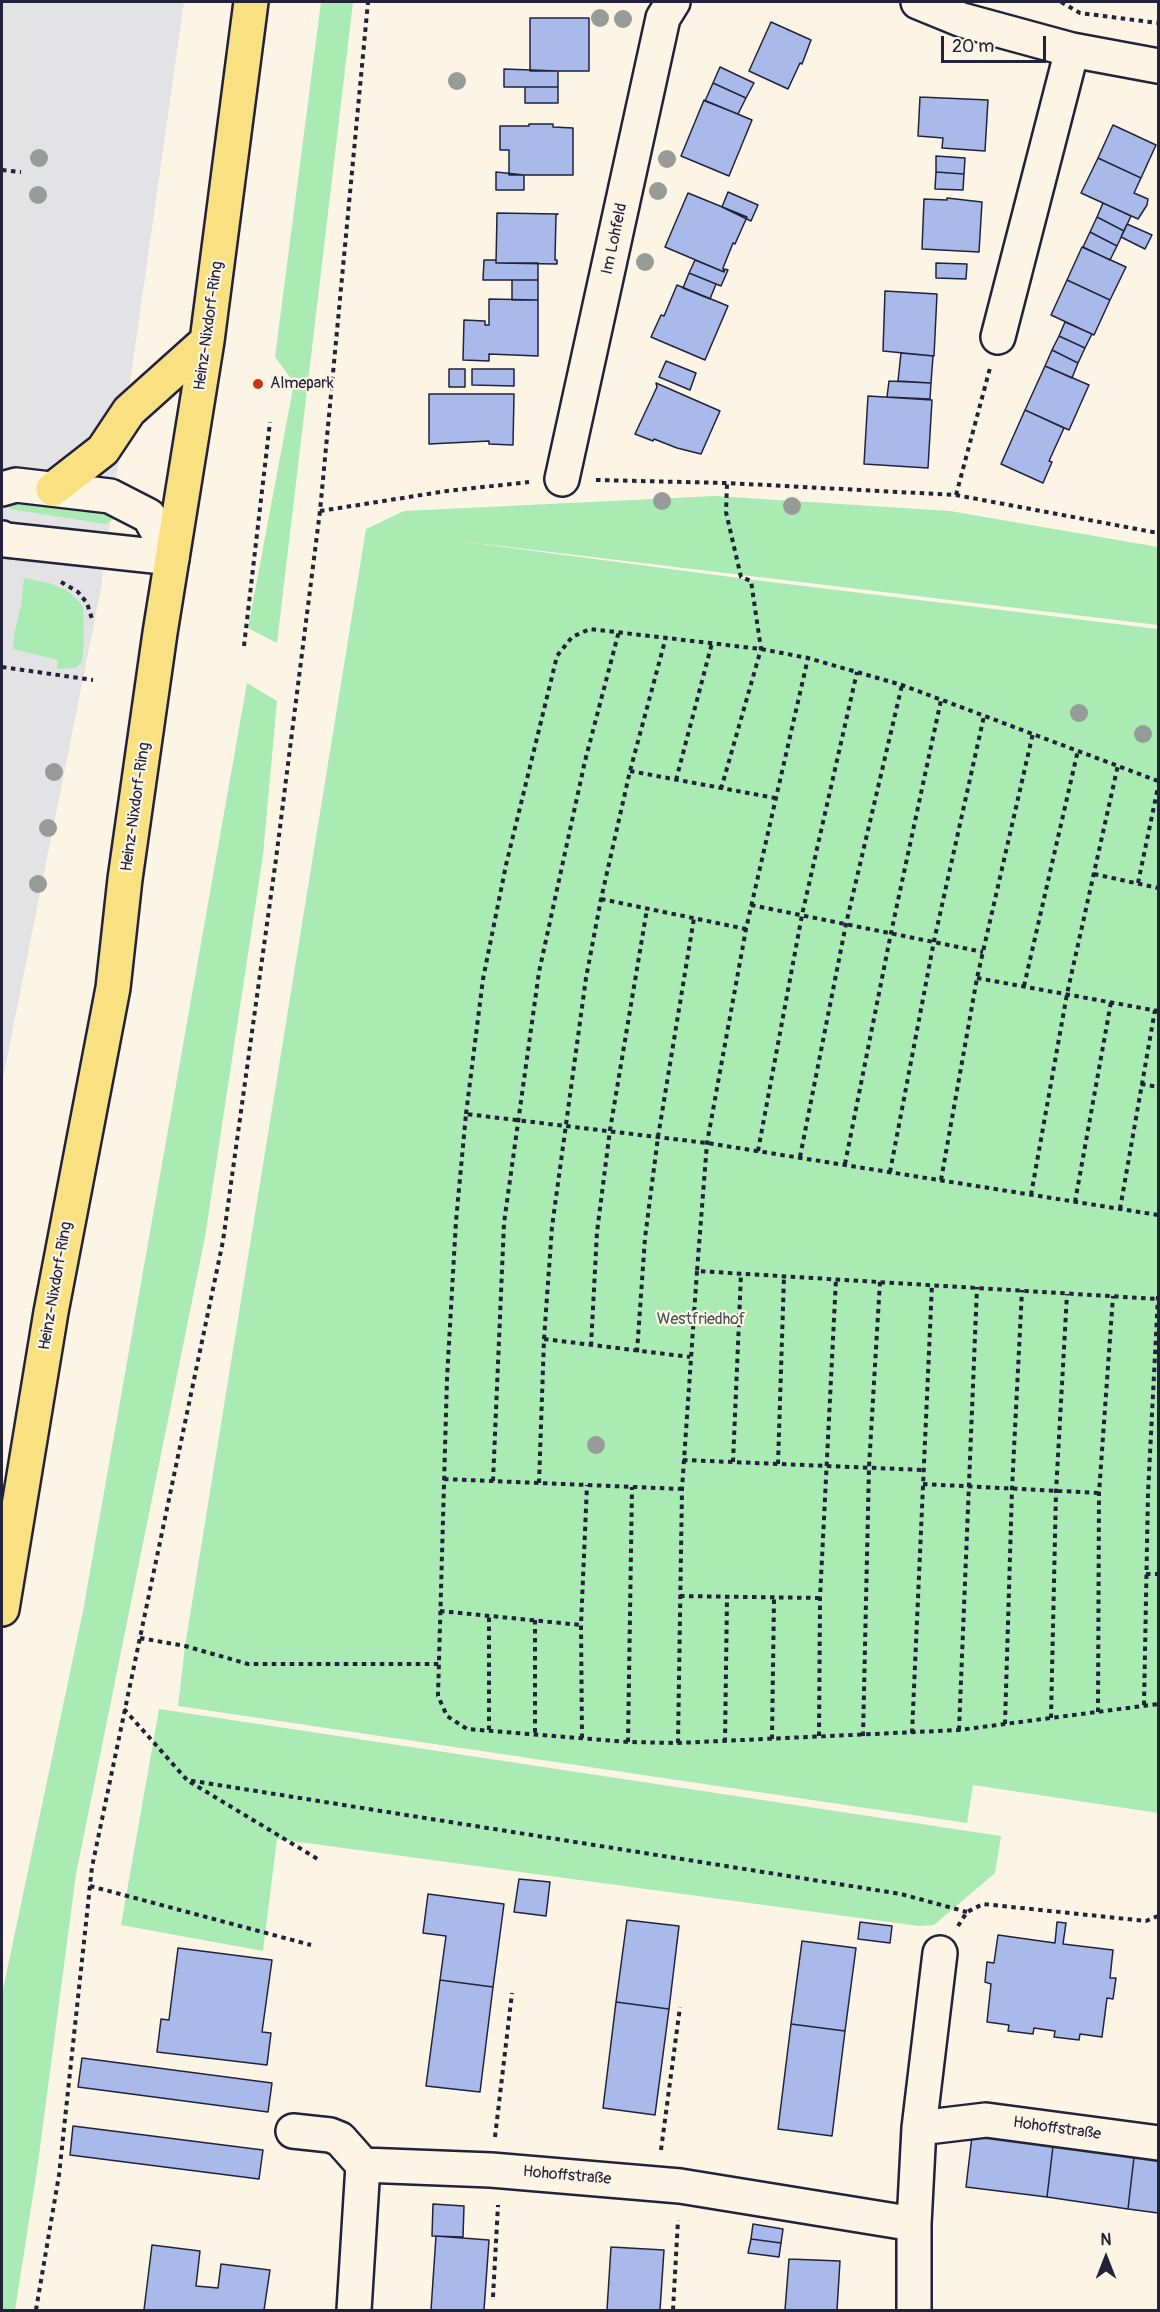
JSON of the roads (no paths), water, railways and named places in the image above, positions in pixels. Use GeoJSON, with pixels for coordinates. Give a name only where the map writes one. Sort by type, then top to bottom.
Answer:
{"type":"FeatureCollection","features":[{"type":"Feature","properties":{"kind":"main road","name":"Heinz-Nixdorf-Ring"},"geometry":{"type":"LineString","coordinates":[[2,1609],[51,1312],[113,987],[130,844],[207,341],[251,2]]}},
{"type":"Feature","properties":{"kind":"main road"},"geometry":{"type":"LineString","coordinates":[[53,489],[104,450],[129,411],[207,341]]}},
{"type":"Feature","properties":{"kind":"street","name":"Im Lohfeld"},"geometry":{"type":"LineString","coordinates":[[562,479],[663,18],[673,2]]}},
{"type":"Feature","properties":{"kind":"street"},"geometry":{"type":"LineString","coordinates":[[918,2],[962,20],[1072,50],[1158,66]]}},
{"type":"Feature","properties":{"kind":"street"},"geometry":{"type":"LineString","coordinates":[[998,337],[1072,50]]}},
{"type":"Feature","properties":{"kind":"street"},"geometry":{"type":"LineString","coordinates":[[2,489],[16,485],[110,496],[149,516],[172,558]]}},
{"type":"Feature","properties":{"kind":"street"},"geometry":{"type":"LineString","coordinates":[[2,538],[172,558]]}},
{"type":"Feature","properties":{"kind":"street"},"geometry":{"type":"LineString","coordinates":[[914,2310],[914,2224],[919,2128],[940,1953]]}},
{"type":"Feature","properties":{"kind":"street","name":"Hohoffstraße"},"geometry":{"type":"LineString","coordinates":[[919,2128],[986,2120],[1158,2143]]}},
{"type":"Feature","properties":{"kind":"street"},"geometry":{"type":"LineString","coordinates":[[293,2131],[330,2135],[339,2139],[363,2164],[354,2310]]}},
{"type":"Feature","properties":{"kind":"street","name":"Hohoffstraße"},"geometry":{"type":"LineString","coordinates":[[363,2164],[495,2171],[668,2185],[914,2224]]}},
{"type":"Feature","properties":{"kind":"place","name":"Almepark"},"geometry":{"type":"Point","coordinates":[258,384]}},
{"type":"Feature","properties":{"kind":"park label","name":"Westfriedhof"},"geometry":{"type":"Point","coordinates":[701,1320]}}]}
